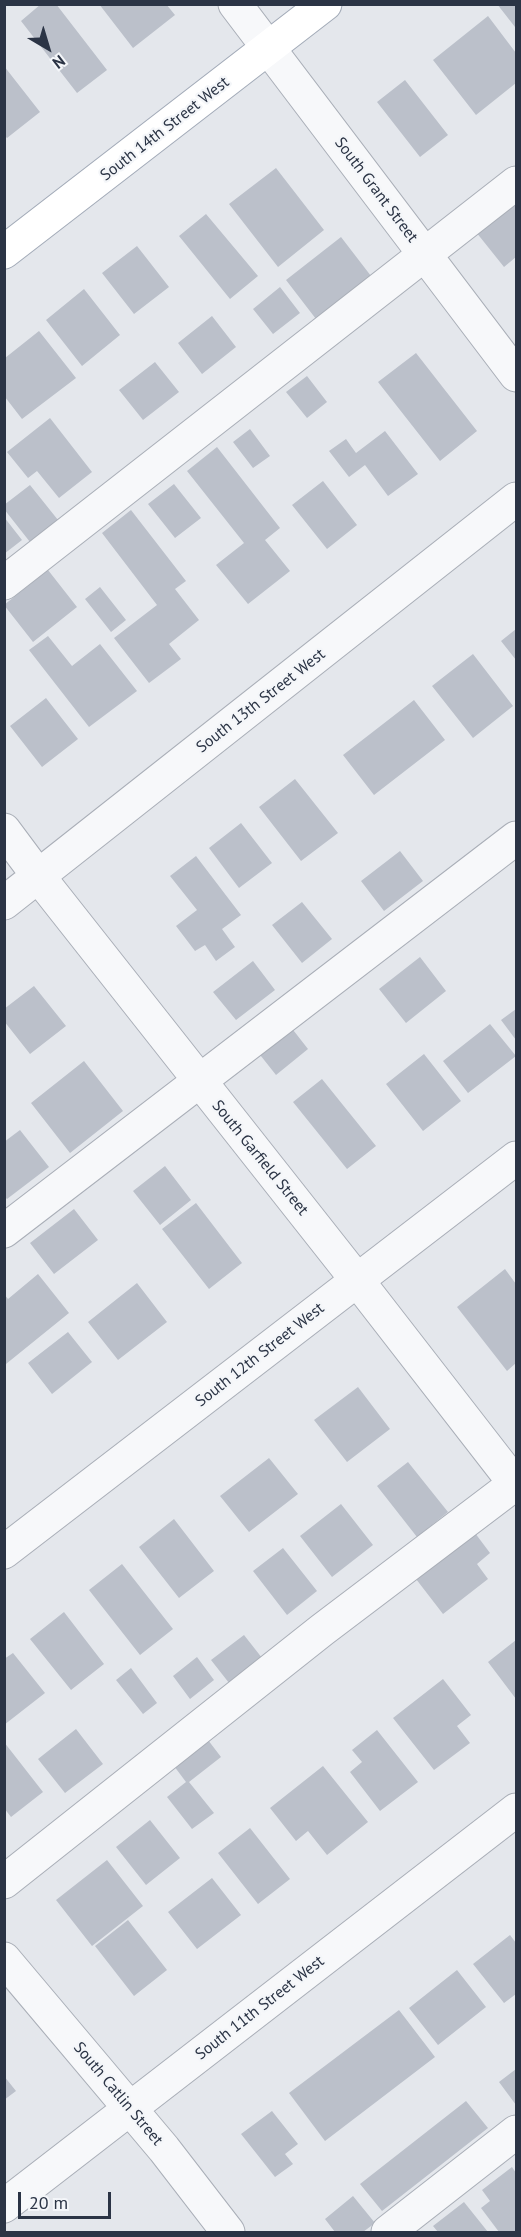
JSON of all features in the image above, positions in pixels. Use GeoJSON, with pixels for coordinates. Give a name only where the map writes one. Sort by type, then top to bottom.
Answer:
{"type":"FeatureCollection","features":[{"type":"Feature","properties":{"kind":"main road","name":"South 14th Street West"},"geometry":{"type":"LineString","coordinates":[[4,252],[325,4]]}},
{"type":"Feature","properties":{"kind":"street","name":"South Grant Street"},"geometry":{"type":"LineString","coordinates":[[235,4],[516,375]]}},
{"type":"Feature","properties":{"kind":"street"},"geometry":{"type":"LineString","coordinates":[[4,583],[516,183]]}},
{"type":"Feature","properties":{"kind":"street","name":"South 13th Street West"},"geometry":{"type":"LineString","coordinates":[[4,903],[516,499]]}},
{"type":"Feature","properties":{"kind":"street","name":"South Garfield Street"},"geometry":{"type":"LineString","coordinates":[[4,830],[516,1484]]}},
{"type":"Feature","properties":{"kind":"street"},"geometry":{"type":"LineString","coordinates":[[4,1231],[516,838]]}},
{"type":"Feature","properties":{"kind":"street","name":"South 12th Street West"},"geometry":{"type":"LineString","coordinates":[[4,1552],[516,1158]]}},
{"type":"Feature","properties":{"kind":"street"},"geometry":{"type":"LineString","coordinates":[[4,1882],[322,1630],[516,1484]]}},
{"type":"Feature","properties":{"kind":"street","name":"South 11th Street West"},"geometry":{"type":"LineString","coordinates":[[4,2206],[516,1810]]}},
{"type":"Feature","properties":{"kind":"street","name":"South Catlin Street"},"geometry":{"type":"LineString","coordinates":[[4,1959],[130,2109],[228,2232]]}},
{"type":"Feature","properties":{"kind":"street"},"geometry":{"type":"LineString","coordinates":[[388,2232],[516,2132]]}},
{"type":"Feature","properties":{"kind":"building"},"geometry":{"type":"Polygon","coordinates":[[[41,4],[56,4],[107,70],[77,93],[21,21],[41,4]]]}},
{"type":"Feature","properties":{"kind":"building"},"geometry":{"type":"Polygon","coordinates":[[[99,4],[166,4],[175,15],[133,48],[99,4]]]}},
{"type":"Feature","properties":{"kind":"building"},"geometry":{"type":"Polygon","coordinates":[[[497,4],[516,4],[515,27],[497,4]]]}},
{"type":"Feature","properties":{"kind":"building"},"geometry":{"type":"Polygon","coordinates":[[[488,16],[516,53],[516,83],[476,115],[433,60],[488,16]]]}},
{"type":"Feature","properties":{"kind":"building"},"geometry":{"type":"Polygon","coordinates":[[[4,66],[40,112],[7,138],[4,135],[4,66]]]}},
{"type":"Feature","properties":{"kind":"building"},"geometry":{"type":"Polygon","coordinates":[[[405,80],[448,135],[420,157],[377,102],[405,80]]]}},
{"type":"Feature","properties":{"kind":"building"},"geometry":{"type":"Polygon","coordinates":[[[276,168],[324,230],[278,267],[229,204],[276,168]]]}},
{"type":"Feature","properties":{"kind":"building"},"geometry":{"type":"Polygon","coordinates":[[[514,203],[516,207],[516,257],[504,267],[476,232],[514,203]]]}},
{"type":"Feature","properties":{"kind":"building"},"geometry":{"type":"Polygon","coordinates":[[[206,214],[258,276],[230,299],[179,236],[206,214]]]}},
{"type":"Feature","properties":{"kind":"building"},"geometry":{"type":"Polygon","coordinates":[[[341,237],[371,276],[316,319],[286,280],[341,237]]]}},
{"type":"Feature","properties":{"kind":"building"},"geometry":{"type":"Polygon","coordinates":[[[137,246],[169,287],[134,314],[102,273],[137,246]]]}},
{"type":"Feature","properties":{"kind":"building"},"geometry":{"type":"Polygon","coordinates":[[[280,287],[300,313],[273,334],[253,309],[280,287]]]}},
{"type":"Feature","properties":{"kind":"building"},"geometry":{"type":"Polygon","coordinates":[[[84,289],[120,335],[82,366],[46,320],[84,289]]]}},
{"type":"Feature","properties":{"kind":"building"},"geometry":{"type":"Polygon","coordinates":[[[212,316],[236,347],[202,374],[178,343],[212,316]]]}},
{"type":"Feature","properties":{"kind":"building"},"geometry":{"type":"Polygon","coordinates":[[[39,331],[76,378],[22,419],[5,397],[5,358],[39,331]]]}},
{"type":"Feature","properties":{"kind":"building"},"geometry":{"type":"Polygon","coordinates":[[[416,353],[477,431],[440,461],[378,382],[416,353]]]}},
{"type":"Feature","properties":{"kind":"building"},"geometry":{"type":"Polygon","coordinates":[[[155,362],[179,392],[143,420],[119,390],[155,362]]]}},
{"type":"Feature","properties":{"kind":"building"},"geometry":{"type":"Polygon","coordinates":[[[307,376],[327,402],[307,418],[286,392],[307,376]]]}},
{"type":"Feature","properties":{"kind":"building"},"geometry":{"type":"Polygon","coordinates":[[[50,418],[92,472],[59,498],[37,471],[28,478],[7,452],[50,418]]]}},
{"type":"Feature","properties":{"kind":"building"},"geometry":{"type":"Polygon","coordinates":[[[250,429],[270,456],[253,468],[233,442],[250,429]]]}},
{"type":"Feature","properties":{"kind":"building"},"geometry":{"type":"Polygon","coordinates":[[[385,431],[418,474],[388,496],[365,465],[349,477],[329,451],[346,439],[356,453],[385,431]]]}},
{"type":"Feature","properties":{"kind":"building"},"geometry":{"type":"Polygon","coordinates":[[[217,447],[280,528],[265,540],[290,571],[248,604],[216,565],[244,543],[187,471],[217,447]]]}},
{"type":"Feature","properties":{"kind":"building"},"geometry":{"type":"Polygon","coordinates":[[[323,481],[357,525],[327,549],[292,505],[323,481]]]}},
{"type":"Feature","properties":{"kind":"building"},"geometry":{"type":"Polygon","coordinates":[[[174,484],[201,518],[175,538],[148,504],[174,484]]]}},
{"type":"Feature","properties":{"kind":"building"},"geometry":{"type":"Polygon","coordinates":[[[30,485],[58,520],[30,542],[4,509],[4,505],[30,485]]]}},
{"type":"Feature","properties":{"kind":"building"},"geometry":{"type":"Polygon","coordinates":[[[131,510],[186,581],[175,589],[199,620],[169,644],[181,659],[149,683],[114,638],[157,605],[102,533],[131,510]]]}},
{"type":"Feature","properties":{"kind":"building"},"geometry":{"type":"Polygon","coordinates":[[[4,517],[22,540],[4,554],[4,517]]]}},
{"type":"Feature","properties":{"kind":"building"},"geometry":{"type":"Polygon","coordinates":[[[48,570],[77,607],[33,642],[4,605],[48,570]]]}},
{"type":"Feature","properties":{"kind":"building"},"geometry":{"type":"Polygon","coordinates":[[[100,587],[126,620],[111,632],[85,599],[100,587]]]}},
{"type":"Feature","properties":{"kind":"building"},"geometry":{"type":"Polygon","coordinates":[[[516,629],[516,660],[501,641],[516,629]]]}},
{"type":"Feature","properties":{"kind":"building"},"geometry":{"type":"Polygon","coordinates":[[[48,636],[72,666],[100,644],[137,691],[89,727],[29,650],[48,636]]]}},
{"type":"Feature","properties":{"kind":"building"},"geometry":{"type":"Polygon","coordinates":[[[473,654],[513,706],[473,738],[432,686],[473,654]]]}},
{"type":"Feature","properties":{"kind":"building"},"geometry":{"type":"Polygon","coordinates":[[[46,698],[78,739],[42,767],[10,726],[46,698]]]}},
{"type":"Feature","properties":{"kind":"building"},"geometry":{"type":"Polygon","coordinates":[[[414,700],[445,740],[374,795],[343,755],[414,700]]]}},
{"type":"Feature","properties":{"kind":"building"},"geometry":{"type":"Polygon","coordinates":[[[295,779],[338,833],[301,861],[259,807],[295,779]]]}},
{"type":"Feature","properties":{"kind":"building"},"geometry":{"type":"Polygon","coordinates":[[[241,823],[272,863],[239,888],[209,848],[241,823]]]}},
{"type":"Feature","properties":{"kind":"building"},"geometry":{"type":"Polygon","coordinates":[[[400,851],[423,881],[384,911],[361,881],[400,851]]]}},
{"type":"Feature","properties":{"kind":"building"},"geometry":{"type":"Polygon","coordinates":[[[196,856],[241,915],[222,929],[235,947],[216,961],[205,945],[195,951],[176,926],[197,910],[170,876],[196,856]]]}},
{"type":"Feature","properties":{"kind":"building"},"geometry":{"type":"Polygon","coordinates":[[[302,902],[332,939],[302,963],[272,925],[302,902]]]}},
{"type":"Feature","properties":{"kind":"building"},"geometry":{"type":"Polygon","coordinates":[[[420,957],[446,991],[406,1023],[379,989],[420,957]]]}},
{"type":"Feature","properties":{"kind":"building"},"geometry":{"type":"Polygon","coordinates":[[[253,961],[275,990],[236,1020],[213,992],[253,961]]]}},
{"type":"Feature","properties":{"kind":"building"},"geometry":{"type":"Polygon","coordinates":[[[34,986],[66,1026],[30,1054],[4,1021],[4,1009],[34,986]]]}},
{"type":"Feature","properties":{"kind":"building"},"geometry":{"type":"Polygon","coordinates":[[[516,1009],[516,1040],[501,1020],[516,1009]]]}},
{"type":"Feature","properties":{"kind":"building"},"geometry":{"type":"Polygon","coordinates":[[[490,1024],[516,1056],[468,1093],[443,1061],[490,1024]]]}},
{"type":"Feature","properties":{"kind":"building"},"geometry":{"type":"Polygon","coordinates":[[[290,1026],[308,1049],[276,1075],[257,1051],[290,1026]]]}},
{"type":"Feature","properties":{"kind":"building"},"geometry":{"type":"Polygon","coordinates":[[[424,1054],[461,1101],[423,1131],[386,1084],[424,1054]]]}},
{"type":"Feature","properties":{"kind":"building"},"geometry":{"type":"Polygon","coordinates":[[[84,1061],[123,1111],[70,1153],[31,1103],[84,1061]]]}},
{"type":"Feature","properties":{"kind":"building"},"geometry":{"type":"Polygon","coordinates":[[[322,1079],[376,1146],[347,1169],[293,1102],[322,1079]]]}},
{"type":"Feature","properties":{"kind":"building"},"geometry":{"type":"Polygon","coordinates":[[[20,1130],[49,1167],[7,1199],[4,1196],[4,1142],[20,1130]]]}},
{"type":"Feature","properties":{"kind":"building"},"geometry":{"type":"Polygon","coordinates":[[[165,1166],[191,1200],[160,1225],[133,1191],[165,1166]]]}},
{"type":"Feature","properties":{"kind":"building"},"geometry":{"type":"Polygon","coordinates":[[[196,1203],[242,1263],[209,1289],[162,1229],[196,1203]]]}},
{"type":"Feature","properties":{"kind":"building"},"geometry":{"type":"Polygon","coordinates":[[[74,1209],[98,1240],[54,1274],[30,1243],[74,1209]]]}},
{"type":"Feature","properties":{"kind":"building"},"geometry":{"type":"Polygon","coordinates":[[[505,1269],[516,1284],[516,1363],[507,1371],[457,1307],[505,1269]]]}},
{"type":"Feature","properties":{"kind":"building"},"geometry":{"type":"Polygon","coordinates":[[[38,1274],[69,1313],[6,1364],[4,1361],[4,1294],[8,1299],[38,1274]]]}},
{"type":"Feature","properties":{"kind":"building"},"geometry":{"type":"Polygon","coordinates":[[[137,1283],[167,1322],[118,1360],[88,1322],[137,1283]]]}},
{"type":"Feature","properties":{"kind":"building"},"geometry":{"type":"Polygon","coordinates":[[[68,1332],[92,1362],[52,1394],[28,1363],[68,1332]]]}},
{"type":"Feature","properties":{"kind":"building"},"geometry":{"type":"Polygon","coordinates":[[[358,1387],[390,1429],[347,1462],[314,1420],[358,1387]]]}},
{"type":"Feature","properties":{"kind":"building"},"geometry":{"type":"Polygon","coordinates":[[[269,1458],[298,1494],[249,1532],[220,1496],[269,1458]]]}},
{"type":"Feature","properties":{"kind":"building"},"geometry":{"type":"Polygon","coordinates":[[[408,1462],[448,1512],[417,1537],[377,1486],[408,1462]]]}},
{"type":"Feature","properties":{"kind":"building"},"geometry":{"type":"Polygon","coordinates":[[[341,1504],[373,1545],[332,1577],[300,1536],[341,1504]]]}},
{"type":"Feature","properties":{"kind":"building"},"geometry":{"type":"Polygon","coordinates":[[[174,1519],[214,1571],[179,1598],[139,1547],[174,1519]]]}},
{"type":"Feature","properties":{"kind":"building"},"geometry":{"type":"Polygon","coordinates":[[[475,1533],[490,1553],[477,1564],[488,1579],[443,1614],[416,1579],[475,1533]]]}},
{"type":"Feature","properties":{"kind":"building"},"geometry":{"type":"Polygon","coordinates":[[[283,1548],[317,1591],[287,1615],[253,1571],[283,1548]]]}},
{"type":"Feature","properties":{"kind":"building"},"geometry":{"type":"Polygon","coordinates":[[[122,1564],[173,1629],[140,1655],[89,1590],[122,1564]]]}},
{"type":"Feature","properties":{"kind":"building"},"geometry":{"type":"Polygon","coordinates":[[[64,1612],[104,1664],[71,1690],[30,1639],[64,1612]]]}},
{"type":"Feature","properties":{"kind":"building"},"geometry":{"type":"Polygon","coordinates":[[[244,1635],[266,1663],[233,1688],[211,1660],[244,1635]]]}},
{"type":"Feature","properties":{"kind":"building"},"geometry":{"type":"Polygon","coordinates":[[[516,1640],[516,1699],[488,1662],[516,1640]]]}},
{"type":"Feature","properties":{"kind":"building"},"geometry":{"type":"Polygon","coordinates":[[[13,1653],[45,1693],[4,1725],[4,1659],[13,1653]]]}},
{"type":"Feature","properties":{"kind":"building"},"geometry":{"type":"Polygon","coordinates":[[[197,1657],[214,1680],[190,1699],[173,1676],[197,1657]]]}},
{"type":"Feature","properties":{"kind":"building"},"geometry":{"type":"Polygon","coordinates":[[[131,1668],[157,1703],[143,1714],[116,1680],[131,1668]]]}},
{"type":"Feature","properties":{"kind":"building"},"geometry":{"type":"Polygon","coordinates":[[[443,1679],[471,1715],[457,1726],[470,1743],[434,1770],[393,1718],[443,1679]]]}},
{"type":"Feature","properties":{"kind":"building"},"geometry":{"type":"Polygon","coordinates":[[[76,1729],[103,1764],[65,1793],[38,1759],[76,1729]]]}},
{"type":"Feature","properties":{"kind":"building"},"geometry":{"type":"Polygon","coordinates":[[[377,1730],[418,1782],[380,1811],[350,1772],[362,1762],[352,1750],[377,1730]]]}},
{"type":"Feature","properties":{"kind":"building"},"geometry":{"type":"Polygon","coordinates":[[[208,1740],[221,1757],[189,1782],[214,1813],[192,1829],[167,1797],[186,1782],[174,1766],[208,1740]]]}},
{"type":"Feature","properties":{"kind":"building"},"geometry":{"type":"Polygon","coordinates":[[[4,1742],[43,1792],[11,1817],[4,1808],[4,1742]]]}},
{"type":"Feature","properties":{"kind":"building"},"geometry":{"type":"Polygon","coordinates":[[[323,1766],[368,1822],[327,1855],[308,1831],[296,1841],[270,1808],[323,1766]]]}},
{"type":"Feature","properties":{"kind":"building"},"geometry":{"type":"Polygon","coordinates":[[[150,1820],[180,1858],[146,1885],[116,1847],[150,1820]]]}},
{"type":"Feature","properties":{"kind":"building"},"geometry":{"type":"Polygon","coordinates":[[[250,1828],[290,1879],[258,1904],[218,1853],[250,1828]]]}},
{"type":"Feature","properties":{"kind":"building"},"geometry":{"type":"Polygon","coordinates":[[[107,1860],[143,1906],[92,1946],[56,1900],[107,1860]]]}},
{"type":"Feature","properties":{"kind":"building"},"geometry":{"type":"Polygon","coordinates":[[[212,1878],[241,1915],[197,1949],[168,1912],[212,1878]]]}},
{"type":"Feature","properties":{"kind":"building"},"geometry":{"type":"Polygon","coordinates":[[[128,1920],[167,1970],[134,1996],[95,1946],[128,1920]]]}},
{"type":"Feature","properties":{"kind":"building"},"geometry":{"type":"Polygon","coordinates":[[[510,1935],[516,1943],[516,1994],[504,2003],[473,1964],[510,1935]]]}},
{"type":"Feature","properties":{"kind":"building"},"geometry":{"type":"Polygon","coordinates":[[[457,1970],[486,2007],[438,2045],[409,2008],[457,1970]]]}},
{"type":"Feature","properties":{"kind":"building"},"geometry":{"type":"Polygon","coordinates":[[[399,2010],[435,2057],[325,2141],[289,2093],[399,2010]]]}},
{"type":"Feature","properties":{"kind":"building"},"geometry":{"type":"Polygon","coordinates":[[[516,2069],[516,2105],[499,2082],[516,2069]]]}},
{"type":"Feature","properties":{"kind":"building"},"geometry":{"type":"Polygon","coordinates":[[[4,2076],[16,2091],[4,2100],[4,2076]]]}},
{"type":"Feature","properties":{"kind":"building"},"geometry":{"type":"Polygon","coordinates":[[[466,2101],[488,2128],[382,2211],[360,2184],[466,2101]]]}},
{"type":"Feature","properties":{"kind":"building"},"geometry":{"type":"Polygon","coordinates":[[[272,2111],[298,2144],[285,2154],[293,2164],[275,2177],[241,2134],[272,2111]]]}},
{"type":"Feature","properties":{"kind":"building"},"geometry":{"type":"Polygon","coordinates":[[[512,2167],[516,2173],[516,2232],[499,2232],[481,2208],[490,2201],[482,2190],[512,2167]]]}},
{"type":"Feature","properties":{"kind":"building"},"geometry":{"type":"Polygon","coordinates":[[[353,2196],[375,2223],[363,2232],[335,2232],[325,2219],[353,2196]]]}},
{"type":"Feature","properties":{"kind":"building"},"geometry":{"type":"Polygon","coordinates":[[[464,2202],[488,2232],[438,2232],[433,2226],[464,2202]]]}}]}
